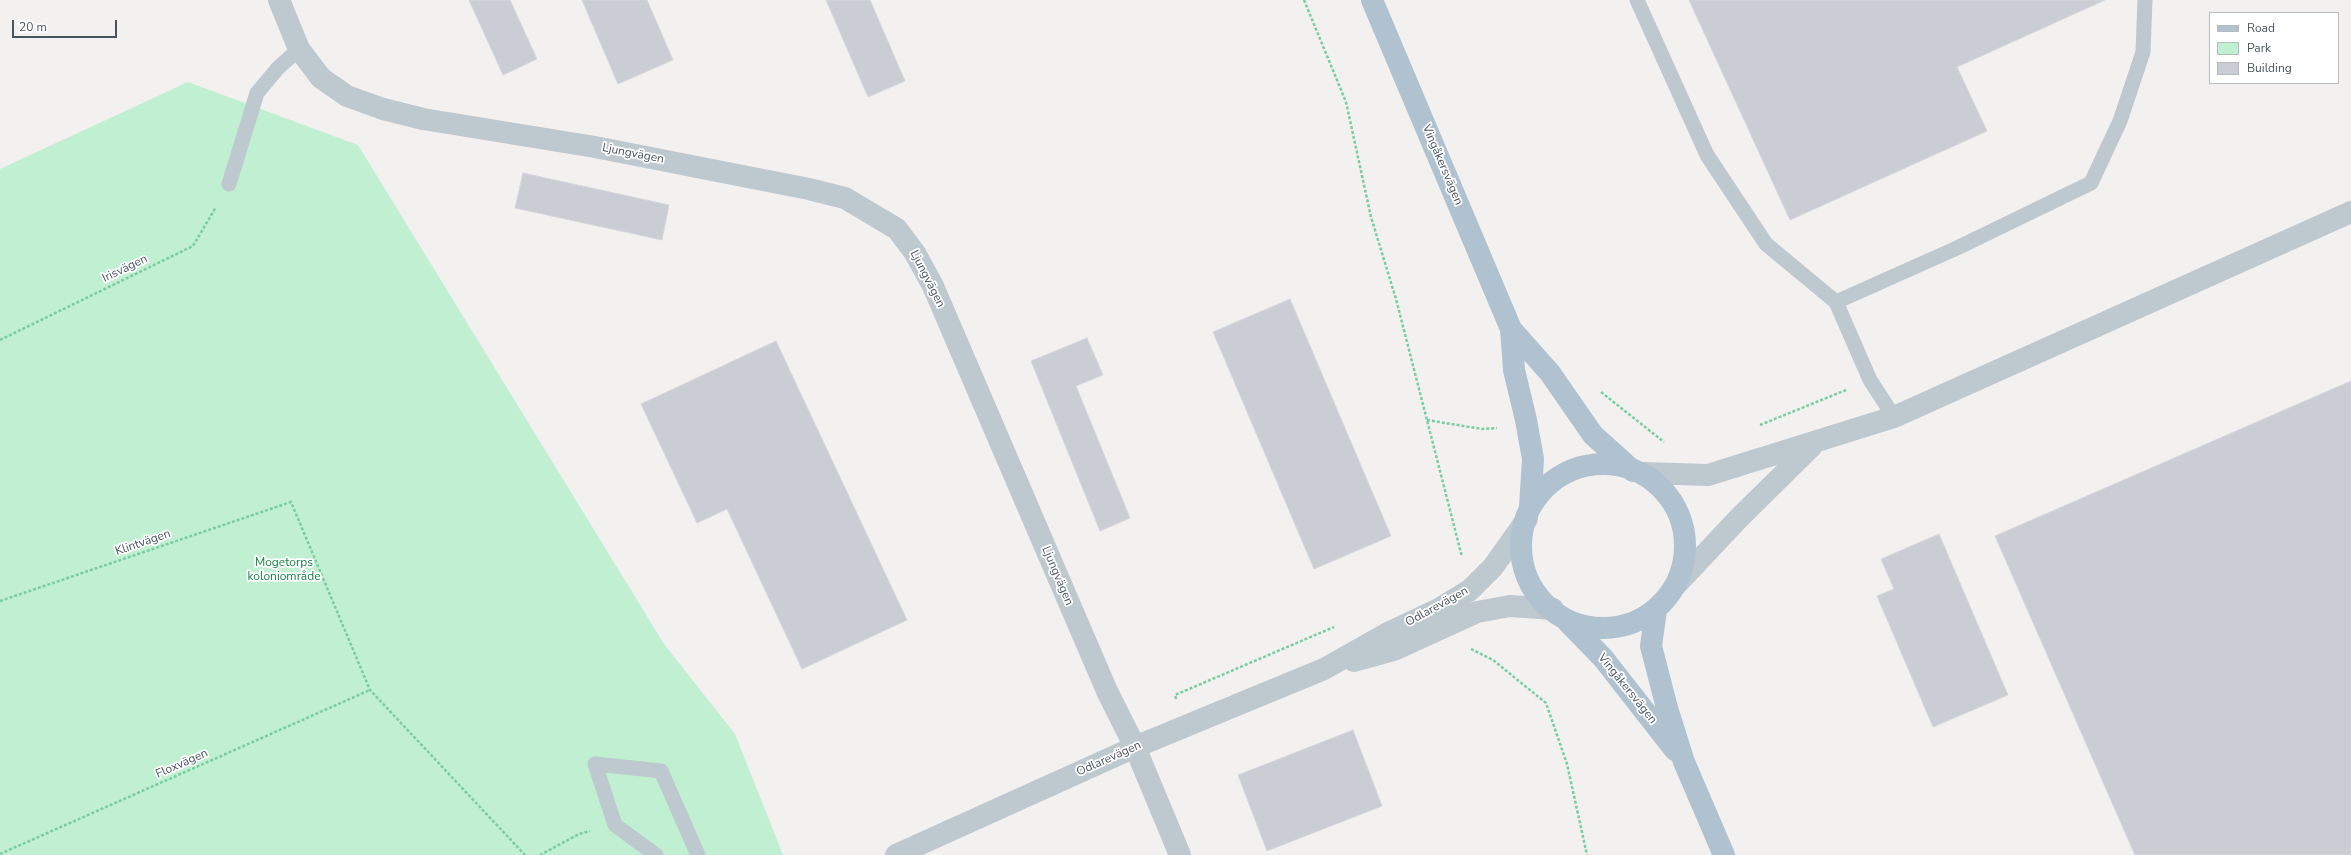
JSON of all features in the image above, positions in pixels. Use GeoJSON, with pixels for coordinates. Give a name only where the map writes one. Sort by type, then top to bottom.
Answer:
{"type":"FeatureCollection","features":[{"type":"Feature","properties":{"kind":"main road","name":"Vingåkersvägen"},"geometry":{"type":"LineString","coordinates":[[1372,0],[1511,329],[1550,373],[1593,435],[1667,494],[1682,522],[1686,554],[1676,585]]}},
{"type":"Feature","properties":{"kind":"main road","name":"Vingåkersvägen"},"geometry":{"type":"LineString","coordinates":[[1511,329],[1514,370],[1526,420],[1533,459],[1528,513],[1521,539],[1524,571],[1539,599],[1559,614],[1603,658],[1684,762]]}},
{"type":"Feature","properties":{"kind":"main road"},"geometry":{"type":"LineString","coordinates":[[1528,513],[1550,482],[1579,467],[1611,464],[1638,472]]}},
{"type":"Feature","properties":{"kind":"main road"},"geometry":{"type":"LineString","coordinates":[[1559,614],[1595,628],[1627,625],[1656,610],[1676,585]]}},
{"type":"Feature","properties":{"kind":"main road","name":"Vingåkersvägen"},"geometry":{"type":"LineString","coordinates":[[1656,610],[1651,646],[1667,708],[1684,762],[1724,855]]}},
{"type":"Feature","properties":{"kind":"street","name":"Ljungvägen"},"geometry":{"type":"LineString","coordinates":[[279,0],[299,49],[321,78],[347,96],[383,109],[423,119],[596,147],[809,189],[845,198],[897,229],[915,253],[933,286],[1107,691],[1135,747],[1180,855]]}},
{"type":"Feature","properties":{"kind":"street"},"geometry":{"type":"LineString","coordinates":[[1638,472],[1708,475],[1815,444],[1894,417],[2351,212]]}},
{"type":"Feature","properties":{"kind":"street"},"geometry":{"type":"LineString","coordinates":[[1676,585],[1739,518],[1815,444]]}},
{"type":"Feature","properties":{"kind":"street","name":"Odlarevägen"},"geometry":{"type":"LineString","coordinates":[[896,855],[1135,747],[1186,728],[1324,669],[1386,634],[1439,609],[1470,590],[1493,567],[1528,513]]}},
{"type":"Feature","properties":{"kind":"street","name":"Odlarevägen"},"geometry":{"type":"LineString","coordinates":[[1324,669],[1394,650],[1446,624],[1477,612],[1510,606],[1559,614]]}},
{"type":"Feature","properties":{"kind":"lane"},"geometry":{"type":"LineString","coordinates":[[1637,0],[1707,155],[1766,244],[1836,302],[1870,380],[1894,417]]}},
{"type":"Feature","properties":{"kind":"lane"},"geometry":{"type":"LineString","coordinates":[[1836,302],[1957,248],[2091,183],[2120,121],[2143,52],[2145,0]]}},
{"type":"Feature","properties":{"kind":"lane"},"geometry":{"type":"LineString","coordinates":[[229,184],[257,93],[278,68],[299,49]]}},
{"type":"Feature","properties":{"kind":"lane"},"geometry":{"type":"LineString","coordinates":[[656,855],[615,825],[595,764],[661,771],[698,855]]}},
{"type":"Feature","properties":{"kind":"path"},"geometry":{"type":"LineString","coordinates":[[1304,0],[1346,102],[1371,217],[1396,299],[1463,559]]}},
{"type":"Feature","properties":{"kind":"path","name":"Irisvägen"},"geometry":{"type":"LineString","coordinates":[[0,340],[193,246],[229,184]]}},
{"type":"Feature","properties":{"kind":"path"},"geometry":{"type":"LineString","coordinates":[[1752,429],[1870,380]]}},
{"type":"Feature","properties":{"kind":"path"},"geometry":{"type":"LineString","coordinates":[[1596,391],[1600,391],[1611,399],[1648,431],[1670,445]]}},
{"type":"Feature","properties":{"kind":"path"},"geometry":{"type":"LineString","coordinates":[[1427,420],[1482,429],[1500,427]]}},
{"type":"Feature","properties":{"kind":"path","name":"Klintvägen"},"geometry":{"type":"LineString","coordinates":[[0,601],[291,502],[370,690]]}},
{"type":"Feature","properties":{"kind":"path"},"geometry":{"type":"LineString","coordinates":[[1446,624],[1454,640],[1493,660],[1546,703],[1567,764],[1587,855]]}},
{"type":"Feature","properties":{"kind":"path"},"geometry":{"type":"LineString","coordinates":[[1186,728],[1175,696],[1336,626]]}},
{"type":"Feature","properties":{"kind":"path"},"geometry":{"type":"LineString","coordinates":[[370,690],[524,855]]}},
{"type":"Feature","properties":{"kind":"path","name":"Floxvägen"},"geometry":{"type":"LineString","coordinates":[[0,854],[370,690]]}},
{"type":"Feature","properties":{"kind":"path"},"geometry":{"type":"LineString","coordinates":[[540,855],[580,834],[615,825]]}},
{"type":"Feature","properties":{"kind":"green space","name":"Mogetorps koloniområde"},"geometry":{"type":"Polygon","coordinates":[[[188,82],[358,145],[664,644],[735,734],[783,855],[0,855],[0,169],[188,82]]]}},
{"type":"Feature","properties":{"kind":"building"},"geometry":{"type":"Polygon","coordinates":[[[469,0],[510,0],[537,59],[503,75],[469,0]]]}},
{"type":"Feature","properties":{"kind":"building"},"geometry":{"type":"Polygon","coordinates":[[[582,0],[647,0],[673,60],[618,84],[582,0]]]}},
{"type":"Feature","properties":{"kind":"building"},"geometry":{"type":"Polygon","coordinates":[[[826,0],[870,0],[905,81],[868,97],[826,0]]]}},
{"type":"Feature","properties":{"kind":"building"},"geometry":{"type":"Polygon","coordinates":[[[1689,0],[2105,0],[1957,67],[1987,131],[1790,220],[1689,0]]]}},
{"type":"Feature","properties":{"kind":"building"},"geometry":{"type":"Polygon","coordinates":[[[523,173],[669,205],[662,240],[515,208],[523,173]]]}},
{"type":"Feature","properties":{"kind":"building"},"geometry":{"type":"Polygon","coordinates":[[[1290,299],[1391,536],[1314,569],[1213,332],[1290,299]]]}},
{"type":"Feature","properties":{"kind":"building"},"geometry":{"type":"Polygon","coordinates":[[[1087,338],[1103,375],[1076,386],[1130,518],[1100,531],[1031,361],[1087,338]]]}},
{"type":"Feature","properties":{"kind":"building"},"geometry":{"type":"Polygon","coordinates":[[[776,341],[907,620],[802,669],[727,509],[697,523],[641,404],[776,341]]]}},
{"type":"Feature","properties":{"kind":"building"},"geometry":{"type":"Polygon","coordinates":[[[2351,381],[2351,855],[2135,855],[1995,536],[2351,381]]]}},
{"type":"Feature","properties":{"kind":"building"},"geometry":{"type":"Polygon","coordinates":[[[1939,534],[2008,695],[1933,727],[1877,596],[1894,589],[1881,559],[1939,534]]]}},
{"type":"Feature","properties":{"kind":"building"},"geometry":{"type":"Polygon","coordinates":[[[1353,730],[1382,806],[1267,851],[1238,775],[1353,730]]]}}]}
